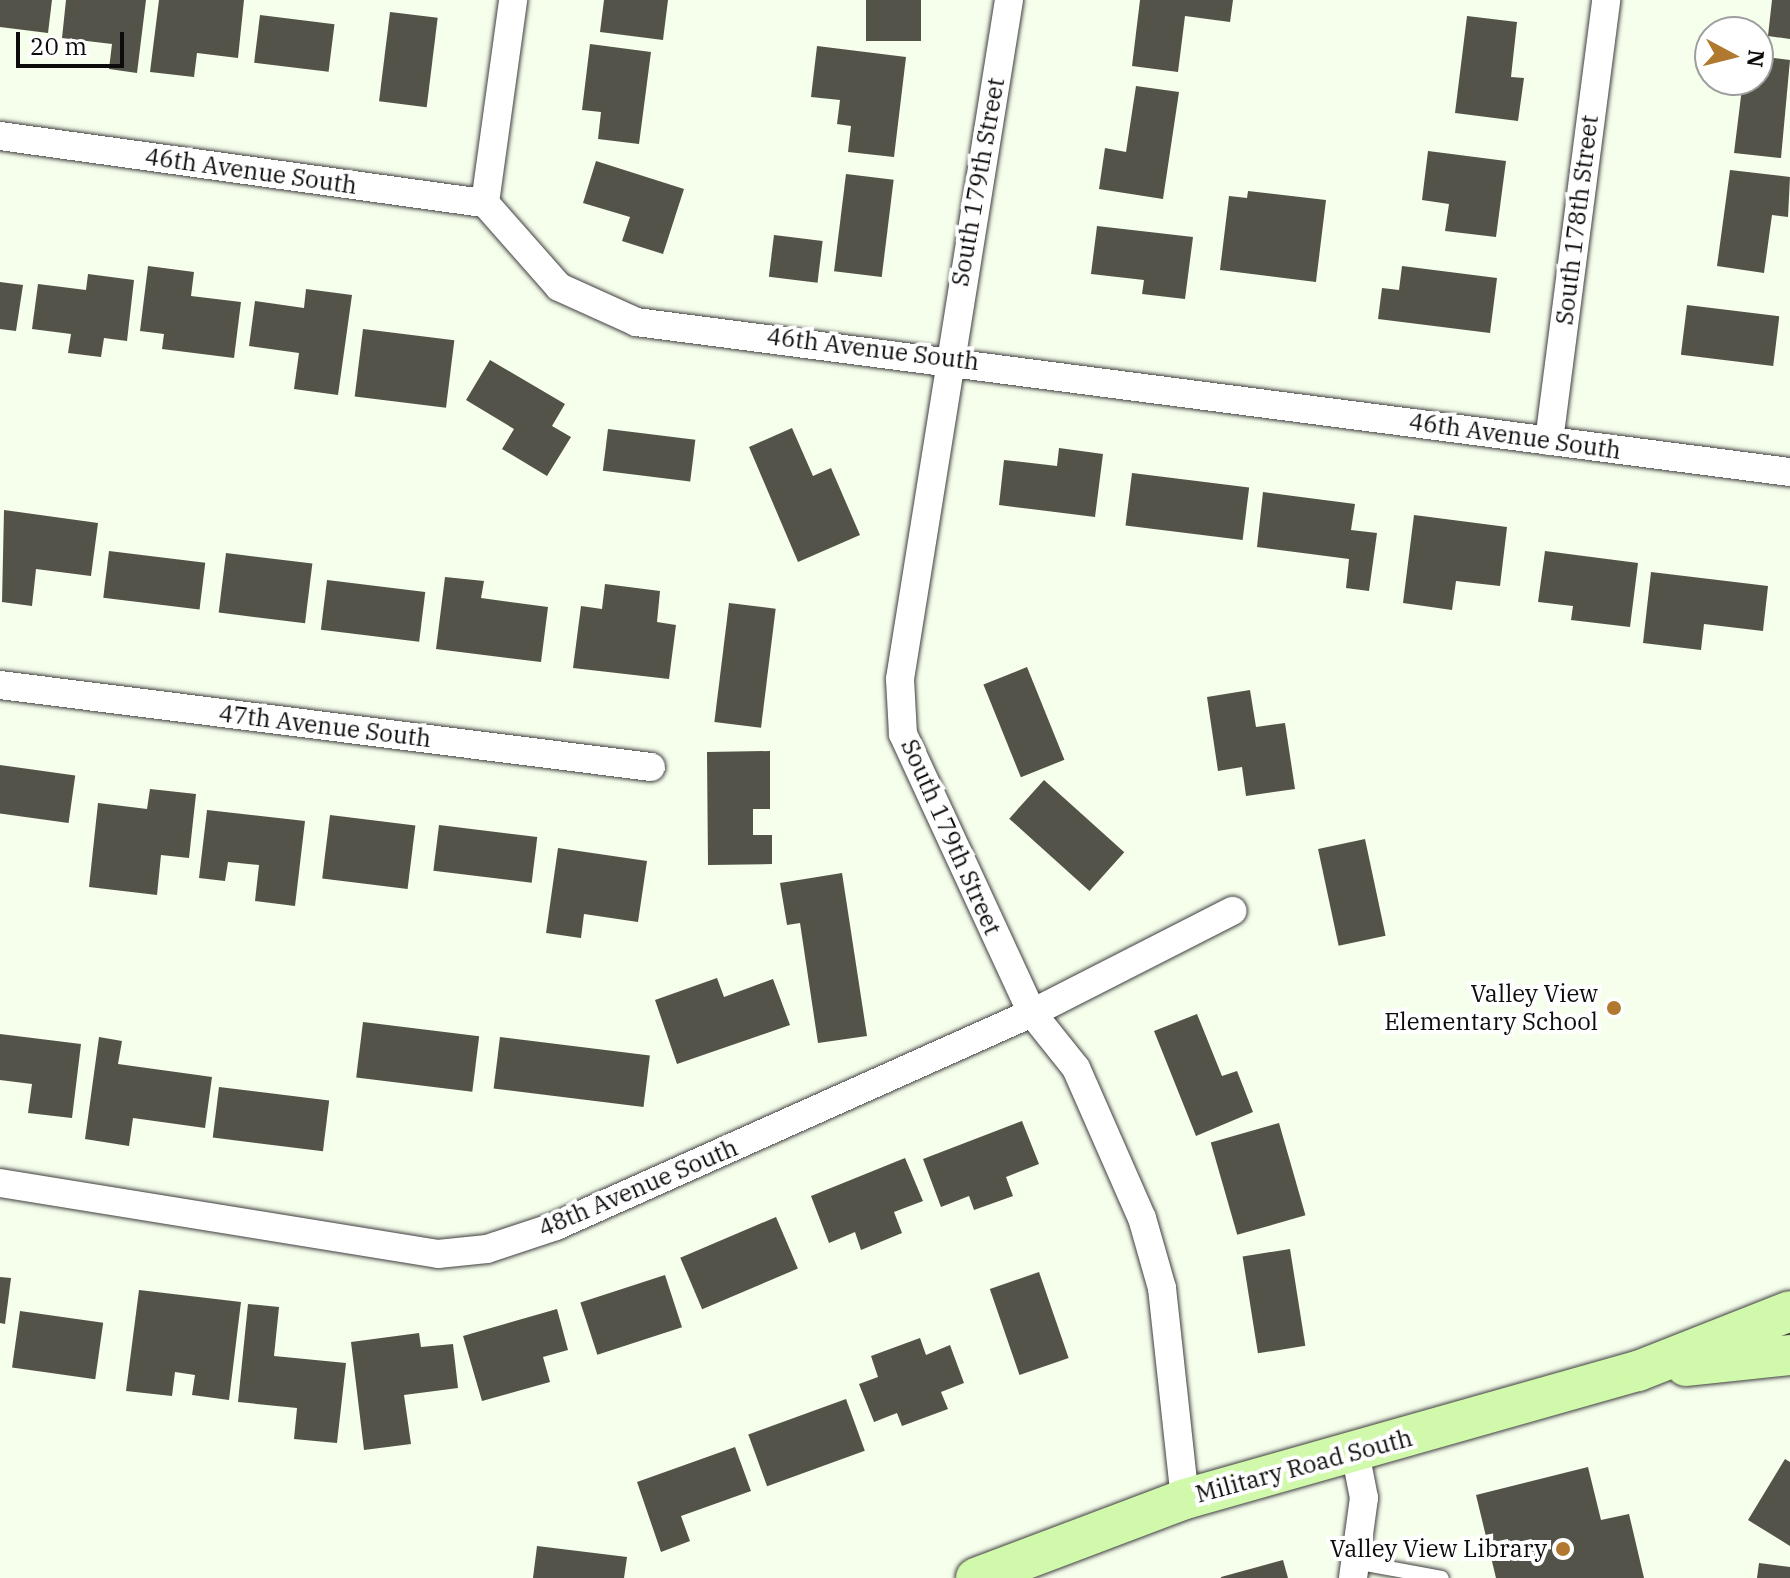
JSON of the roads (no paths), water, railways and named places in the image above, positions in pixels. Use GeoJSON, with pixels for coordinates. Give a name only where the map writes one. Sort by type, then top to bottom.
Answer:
{"type":"FeatureCollection","features":[{"type":"Feature","properties":{"kind":"main road","name":"Military Road South"},"geometry":{"type":"LineString","coordinates":[[976,1578],[1185,1499],[1638,1371],[1790,1311]]}},
{"type":"Feature","properties":{"kind":"main road","name":"Military Road South"},"geometry":{"type":"LineString","coordinates":[[1638,1371],[1790,1355]]}},
{"type":"Feature","properties":{"kind":"street"},"geometry":{"type":"LineString","coordinates":[[485,203],[513,0]]}},
{"type":"Feature","properties":{"kind":"street","name":"South 179th Street"},"geometry":{"type":"LineString","coordinates":[[1009,0],[948,358],[900,679],[903,734],[1032,1013],[1076,1068],[1142,1218],[1162,1288],[1185,1499]]}},
{"type":"Feature","properties":{"kind":"street","name":"South 178th Street"},"geometry":{"type":"LineString","coordinates":[[1549,441],[1606,0]]}},
{"type":"Feature","properties":{"kind":"street","name":"46th Avenue South"},"geometry":{"type":"LineString","coordinates":[[0,136],[485,203],[559,287],[636,322],[948,358],[1790,472]]}},
{"type":"Feature","properties":{"kind":"street","name":"47th Avenue South"},"geometry":{"type":"LineString","coordinates":[[0,685],[651,767]]}},
{"type":"Feature","properties":{"kind":"street","name":"48th Avenue South"},"geometry":{"type":"LineString","coordinates":[[0,1183],[438,1254],[487,1249],[556,1226],[1032,1013],[1232,911]]}},
{"type":"Feature","properties":{"kind":"street"},"geometry":{"type":"LineString","coordinates":[[1354,1570],[1364,1498],[1355,1452]]}},
{"type":"Feature","properties":{"kind":"lane"},"geometry":{"type":"LineString","coordinates":[[1354,1570],[1442,1578]]}},
{"type":"Feature","properties":{"kind":"place","name":"Valley View Elementary School"},"geometry":{"type":"Point","coordinates":[1614,1008]}},
{"type":"Feature","properties":{"kind":"place","name":"Valley View Library"},"geometry":{"type":"Point","coordinates":[1563,1549]}}]}
